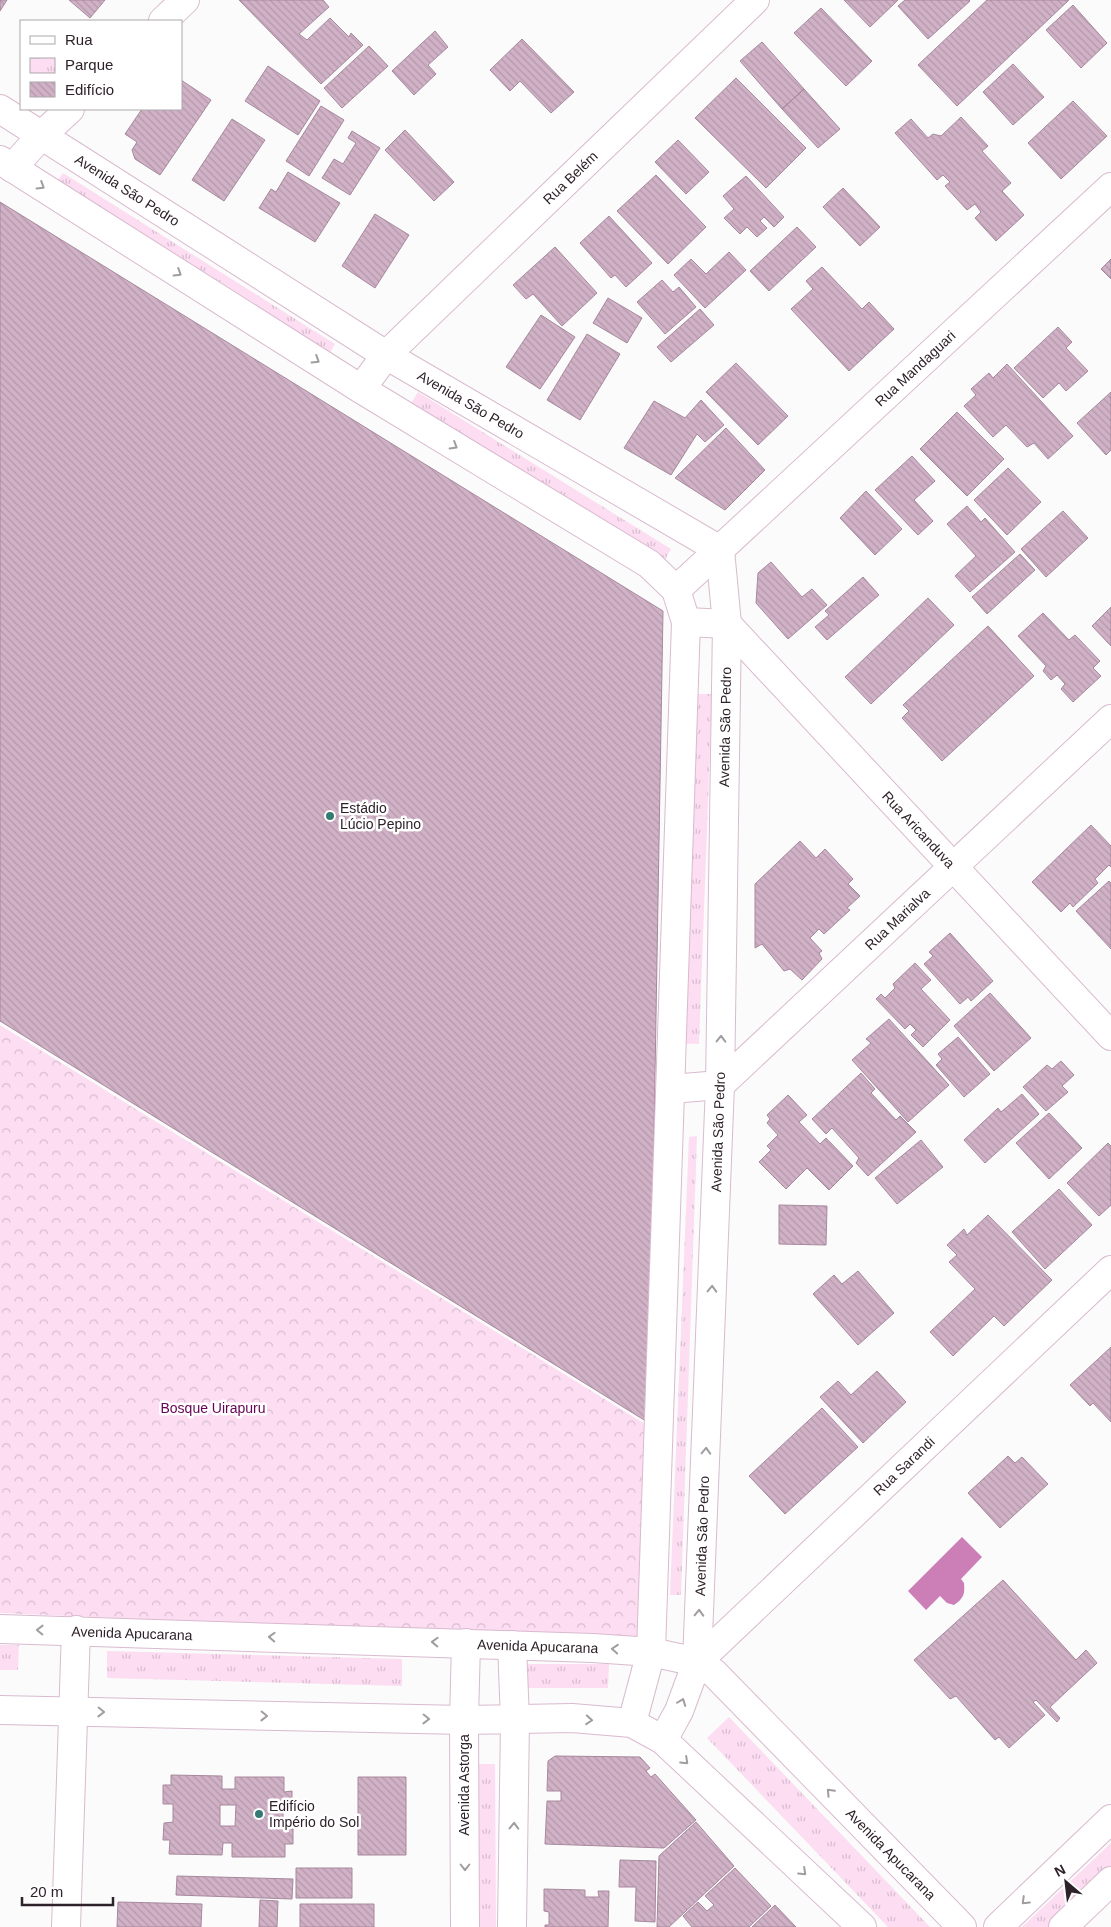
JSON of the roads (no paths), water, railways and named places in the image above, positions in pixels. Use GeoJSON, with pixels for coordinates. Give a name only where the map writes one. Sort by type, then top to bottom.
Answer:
{"type":"FeatureCollection","features":[{"type":"Feature","properties":{"kind":"street"},"geometry":{"type":"LineString","coordinates":[[164,20],[185,0]]}},
{"type":"Feature","properties":{"kind":"street","name":"Rua Belém"},"geometry":{"type":"LineString","coordinates":[[360,389],[386,355],[755,0]]}},
{"type":"Feature","properties":{"kind":"street","name":"Avenida São Pedro"},"geometry":{"type":"LineString","coordinates":[[0,109],[386,355],[720,550],[727,624],[720,1086],[697,1662],[679,1711],[663,1740]]}},
{"type":"Feature","properties":{"kind":"street"},"geometry":{"type":"LineString","coordinates":[[69,110],[41,136],[6,164],[360,389],[649,564],[676,590],[686,622],[651,1652],[632,1723]]}},
{"type":"Feature","properties":{"kind":"street","name":"Rua Mandaguari"},"geometry":{"type":"LineString","coordinates":[[676,590],[1111,187]]}},
{"type":"Feature","properties":{"kind":"street"},"geometry":{"type":"LineString","coordinates":[[686,622],[727,624]]}},
{"type":"Feature","properties":{"kind":"street","name":"Rua Aricanduva"},"geometry":{"type":"LineString","coordinates":[[727,624],[1111,1036]]}},
{"type":"Feature","properties":{"kind":"street"},"geometry":{"type":"LineString","coordinates":[[684,680],[695,672],[707,670],[717,672],[726,677]]}},
{"type":"Feature","properties":{"kind":"street","name":"Rua Marialva"},"geometry":{"type":"LineString","coordinates":[[720,1086],[1111,719]]}},
{"type":"Feature","properties":{"kind":"street"},"geometry":{"type":"LineString","coordinates":[[671,1089],[720,1086]]}},
{"type":"Feature","properties":{"kind":"street","name":"Rua Sarandi"},"geometry":{"type":"LineString","coordinates":[[697,1662],[1111,1270]]}},
{"type":"Feature","properties":{"kind":"street","name":"Avenida Apucarana"},"geometry":{"type":"LineString","coordinates":[[0,1629],[512,1645],[651,1652],[697,1662],[714,1673],[962,1927]]}},
{"type":"Feature","properties":{"kind":"street"},"geometry":{"type":"LineString","coordinates":[[66,1927],[76,1630]]}},
{"type":"Feature","properties":{"kind":"street","name":"Avenida Astorga"},"geometry":{"type":"LineString","coordinates":[[466,1643],[464,1720],[466,1927]]}},
{"type":"Feature","properties":{"kind":"street"},"geometry":{"type":"LineString","coordinates":[[512,1645],[515,1720],[512,1927]]}},
{"type":"Feature","properties":{"kind":"street"},"geometry":{"type":"LineString","coordinates":[[0,1710],[464,1720],[572,1718],[632,1723],[663,1740],[862,1927]]}},
{"type":"Feature","properties":{"kind":"street"},"geometry":{"type":"LineString","coordinates":[[998,1927],[1111,1819]]}},
{"type":"Feature","properties":{"kind":"street"},"geometry":{"type":"LineString","coordinates":[[1063,1927],[1111,1881]]}},
{"type":"Feature","properties":{"kind":"place","name":"Estádio Lúcio Pepino"},"geometry":{"type":"Point","coordinates":[330,816]}},
{"type":"Feature","properties":{"kind":"place","name":"Edifício Império do Sol"},"geometry":{"type":"Point","coordinates":[259,1814]}},
{"type":"Feature","properties":{"kind":"park label","name":"Bosque Uirapuru"},"geometry":{"type":"Point","coordinates":[213,1408]}}]}
